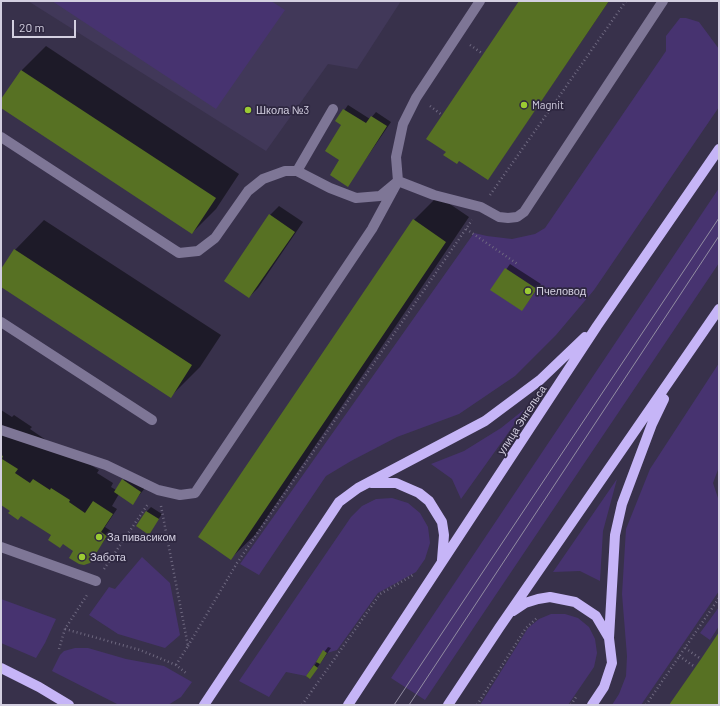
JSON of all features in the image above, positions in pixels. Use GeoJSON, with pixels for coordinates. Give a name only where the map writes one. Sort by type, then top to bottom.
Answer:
{"type":"FeatureCollection","features":[{"type":"Feature","properties":{"kind":"main road","name":"улица Энгельса"},"geometry":{"type":"LineString","coordinates":[[348,705],[597,326],[719,149]]}},
{"type":"Feature","properties":{"kind":"main road"},"geometry":{"type":"LineString","coordinates":[[448,705],[506,618],[719,309]]}},
{"type":"Feature","properties":{"kind":"main road"},"geometry":{"type":"LineString","coordinates":[[204,705],[339,502],[358,488],[485,421],[540,380],[597,326]]}},
{"type":"Feature","properties":{"kind":"main road"},"geometry":{"type":"LineString","coordinates":[[592,705],[609,675],[612,663],[609,638],[615,535],[622,504],[652,424],[678,370]]}},
{"type":"Feature","properties":{"kind":"main road"},"geometry":{"type":"LineString","coordinates":[[358,488],[371,483],[396,483],[419,493],[429,501],[439,517],[444,535],[442,560],[437,571]]}},
{"type":"Feature","properties":{"kind":"main road"},"geometry":{"type":"LineString","coordinates":[[506,618],[515,609],[538,599],[564,599],[580,605],[596,616],[609,638]]}},
{"type":"Feature","properties":{"kind":"main road"},"geometry":{"type":"LineString","coordinates":[[1,668],[39,687],[69,705]]}},
{"type":"Feature","properties":{"kind":"main road"},"geometry":{"type":"LineString","coordinates":[[195,705],[217,684]]}},
{"type":"Feature","properties":{"kind":"lane"},"geometry":{"type":"LineString","coordinates":[[1,430],[106,465],[158,490],[180,495],[195,493],[372,229],[398,181],[396,157],[403,124],[416,98],[480,1]]}},
{"type":"Feature","properties":{"kind":"lane"},"geometry":{"type":"LineString","coordinates":[[398,181],[434,195],[481,207],[499,217],[517,217],[524,212],[663,1]]}},
{"type":"Feature","properties":{"kind":"lane"},"geometry":{"type":"LineString","coordinates":[[297,171],[333,109]]}},
{"type":"Feature","properties":{"kind":"lane"},"geometry":{"type":"LineString","coordinates":[[1,137],[179,253],[198,251],[215,238],[248,191],[263,179],[285,171],[297,171],[330,188],[356,198],[380,196],[398,181]]}},
{"type":"Feature","properties":{"kind":"lane"},"geometry":{"type":"LineString","coordinates":[[1,322],[152,420]]}},
{"type":"Feature","properties":{"kind":"lane"},"geometry":{"type":"LineString","coordinates":[[1,546],[96,581]]}},
{"type":"Feature","properties":{"kind":"path"},"geometry":{"type":"LineString","coordinates":[[176,665],[237,563],[481,207],[626,1]]}},
{"type":"Feature","properties":{"kind":"path"},"geometry":{"type":"LineString","coordinates":[[466,43],[483,54]]}},
{"type":"Feature","properties":{"kind":"path"},"geometry":{"type":"LineString","coordinates":[[428,105],[442,115]]}},
{"type":"Feature","properties":{"kind":"path"},"geometry":{"type":"LineString","coordinates":[[466,229],[519,265]]}},
{"type":"Feature","properties":{"kind":"path"},"geometry":{"type":"LineString","coordinates":[[158,490],[188,646]]}},
{"type":"Feature","properties":{"kind":"path"},"geometry":{"type":"LineString","coordinates":[[302,705],[380,594],[417,573]]}},
{"type":"Feature","properties":{"kind":"path"},"geometry":{"type":"LineString","coordinates":[[646,705],[719,598]]}},
{"type":"Feature","properties":{"kind":"path"},"geometry":{"type":"LineString","coordinates":[[477,705],[526,628],[537,617],[544,615]]}},
{"type":"Feature","properties":{"kind":"path"},"geometry":{"type":"LineString","coordinates":[[65,628],[140,650],[176,665],[186,673]]}},
{"type":"Feature","properties":{"kind":"path"},"geometry":{"type":"LineString","coordinates":[[685,648],[701,658]]}},
{"type":"Feature","properties":{"kind":"path"},"geometry":{"type":"LineString","coordinates":[[679,656],[695,667]]}},
{"type":"Feature","properties":{"kind":"path"},"geometry":{"type":"LineString","coordinates":[[571,705],[580,693]]}},
{"type":"Feature","properties":{"kind":"shaded area","name":"Школа №3"},"geometry":{"type":"Polygon","coordinates":[[[28,1],[401,1],[357,69],[328,64],[266,151],[28,1]]]}},
{"type":"Feature","properties":{"kind":"shaded area"},"geometry":{"type":"Polygon","coordinates":[[[52,1],[271,1],[285,10],[216,109],[52,1]]]}},
{"type":"Feature","properties":{"kind":"shaded area"},"geometry":{"type":"Polygon","coordinates":[[[680,18],[686,18],[699,22],[719,49],[719,107],[594,290],[556,335],[515,376],[459,414],[397,437],[326,476],[259,575],[240,564],[474,233],[512,239],[535,234],[545,228],[666,51],[666,36],[680,18]]]}},
{"type":"Feature","properties":{"kind":"shaded area"},"geometry":{"type":"Polygon","coordinates":[[[719,188],[719,263],[425,700],[391,678],[719,188]]]}},
{"type":"Feature","properties":{"kind":"shaded area"},"geometry":{"type":"Polygon","coordinates":[[[719,363],[719,467],[713,483],[719,501],[719,591],[641,705],[612,705],[619,694],[626,676],[627,656],[622,594],[626,529],[650,469],[719,363]]]}},
{"type":"Feature","properties":{"kind":"shaded area"},"geometry":{"type":"Polygon","coordinates":[[[526,408],[461,499],[452,479],[431,464],[464,451],[501,428],[526,408]]]}},
{"type":"Feature","properties":{"kind":"shaded area"},"geometry":{"type":"Polygon","coordinates":[[[617,479],[603,531],[600,581],[580,571],[553,572],[617,479]]]}},
{"type":"Feature","properties":{"kind":"shaded area"},"geometry":{"type":"Polygon","coordinates":[[[392,498],[408,503],[420,513],[428,527],[430,543],[425,559],[416,572],[378,593],[337,650],[327,653],[323,651],[306,676],[286,672],[269,697],[239,681],[351,517],[362,506],[376,499],[392,498]]]}},
{"type":"Feature","properties":{"kind":"shaded area"},"geometry":{"type":"Polygon","coordinates":[[[142,557],[170,583],[180,635],[165,648],[118,634],[89,615],[109,587],[115,589],[142,557]]]}},
{"type":"Feature","properties":{"kind":"shaded area"},"geometry":{"type":"Polygon","coordinates":[[[1,599],[56,619],[36,658],[1,643],[1,599]]]}},
{"type":"Feature","properties":{"kind":"shaded area"},"geometry":{"type":"Polygon","coordinates":[[[719,607],[719,626],[710,640],[700,633],[719,607]]]}},
{"type":"Feature","properties":{"kind":"shaded area"},"geometry":{"type":"Polygon","coordinates":[[[551,614],[565,614],[578,618],[589,627],[595,639],[597,653],[594,667],[568,705],[480,705],[528,628],[539,619],[551,614]]]}},
{"type":"Feature","properties":{"kind":"shaded area"},"geometry":{"type":"Polygon","coordinates":[[[75,648],[88,648],[126,659],[164,666],[192,682],[181,697],[168,705],[119,705],[52,671],[60,655],[64,651],[75,648]]]}},
{"type":"Feature","properties":{"kind":"building"},"geometry":{"type":"Polygon","coordinates":[[[519,1],[609,1],[488,180],[459,161],[457,164],[443,155],[446,152],[426,139],[519,1]]]}},
{"type":"Feature","properties":{"kind":"building"},"geometry":{"type":"Polygon","coordinates":[[[21,70],[216,198],[192,234],[1,108],[1,99],[21,70]]]}},
{"type":"Feature","properties":{"kind":"building"},"geometry":{"type":"Polygon","coordinates":[[[343,109],[366,123],[371,116],[387,126],[348,187],[330,175],[339,160],[325,151],[341,125],[335,121],[343,109]]]}},
{"type":"Feature","properties":{"kind":"building"},"geometry":{"type":"Polygon","coordinates":[[[269,214],[295,232],[249,298],[224,281],[269,214]]]}},
{"type":"Feature","properties":{"kind":"building"},"geometry":{"type":"Polygon","coordinates":[[[413,219],[446,242],[231,560],[198,537],[413,219]]]}},
{"type":"Feature","properties":{"kind":"building"},"geometry":{"type":"Polygon","coordinates":[[[14,249],[192,365],[171,398],[1,287],[1,269],[14,249]]]}},
{"type":"Feature","properties":{"kind":"building"},"geometry":{"type":"Polygon","coordinates":[[[505,268],[537,289],[522,311],[490,290],[505,268]]]}},
{"type":"Feature","properties":{"kind":"building"},"geometry":{"type":"Polygon","coordinates":[[[1,455],[3,456],[2,459],[18,469],[15,473],[30,483],[33,479],[50,490],[51,488],[70,500],[69,502],[85,513],[93,501],[113,514],[101,532],[107,536],[90,563],[84,565],[79,564],[69,558],[73,551],[63,544],[60,548],[48,540],[51,535],[21,516],[18,520],[8,513],[10,511],[1,505],[1,455]]]}},
{"type":"Feature","properties":{"kind":"building"},"geometry":{"type":"Polygon","coordinates":[[[122,479],[141,492],[133,505],[114,492],[122,479]]]}},
{"type":"Feature","properties":{"kind":"building"},"geometry":{"type":"Polygon","coordinates":[[[146,511],[159,519],[149,535],[136,526],[146,511]]]}},
{"type":"Feature","properties":{"kind":"building"},"geometry":{"type":"Polygon","coordinates":[[[719,632],[719,705],[669,705],[701,659],[719,632]]]}},
{"type":"Feature","properties":{"kind":"building"},"geometry":{"type":"Polygon","coordinates":[[[323,650],[327,653],[320,664],[316,662],[323,650]]]}},
{"type":"Feature","properties":{"kind":"building"},"geometry":{"type":"Polygon","coordinates":[[[314,665],[318,668],[310,679],[306,676],[314,665]]]}},
{"type":"Feature","properties":{"kind":"tram line"},"geometry":{"type":"LineString","coordinates":[[394,705],[719,218]]}},
{"type":"Feature","properties":{"kind":"tram line"},"geometry":{"type":"LineString","coordinates":[[409,705],[719,236]]}},
{"type":"Feature","properties":{"kind":"place","name":"Magnit"},"geometry":{"type":"Point","coordinates":[524,105]}},
{"type":"Feature","properties":{"kind":"place","name":"Школа №3"},"geometry":{"type":"Point","coordinates":[248,110]}},
{"type":"Feature","properties":{"kind":"place","name":"Пчеловод"},"geometry":{"type":"Point","coordinates":[528,291]}},
{"type":"Feature","properties":{"kind":"place","name":"За пивасиком"},"geometry":{"type":"Point","coordinates":[99,537]}},
{"type":"Feature","properties":{"kind":"place","name":"Забота"},"geometry":{"type":"Point","coordinates":[82,557]}}]}
